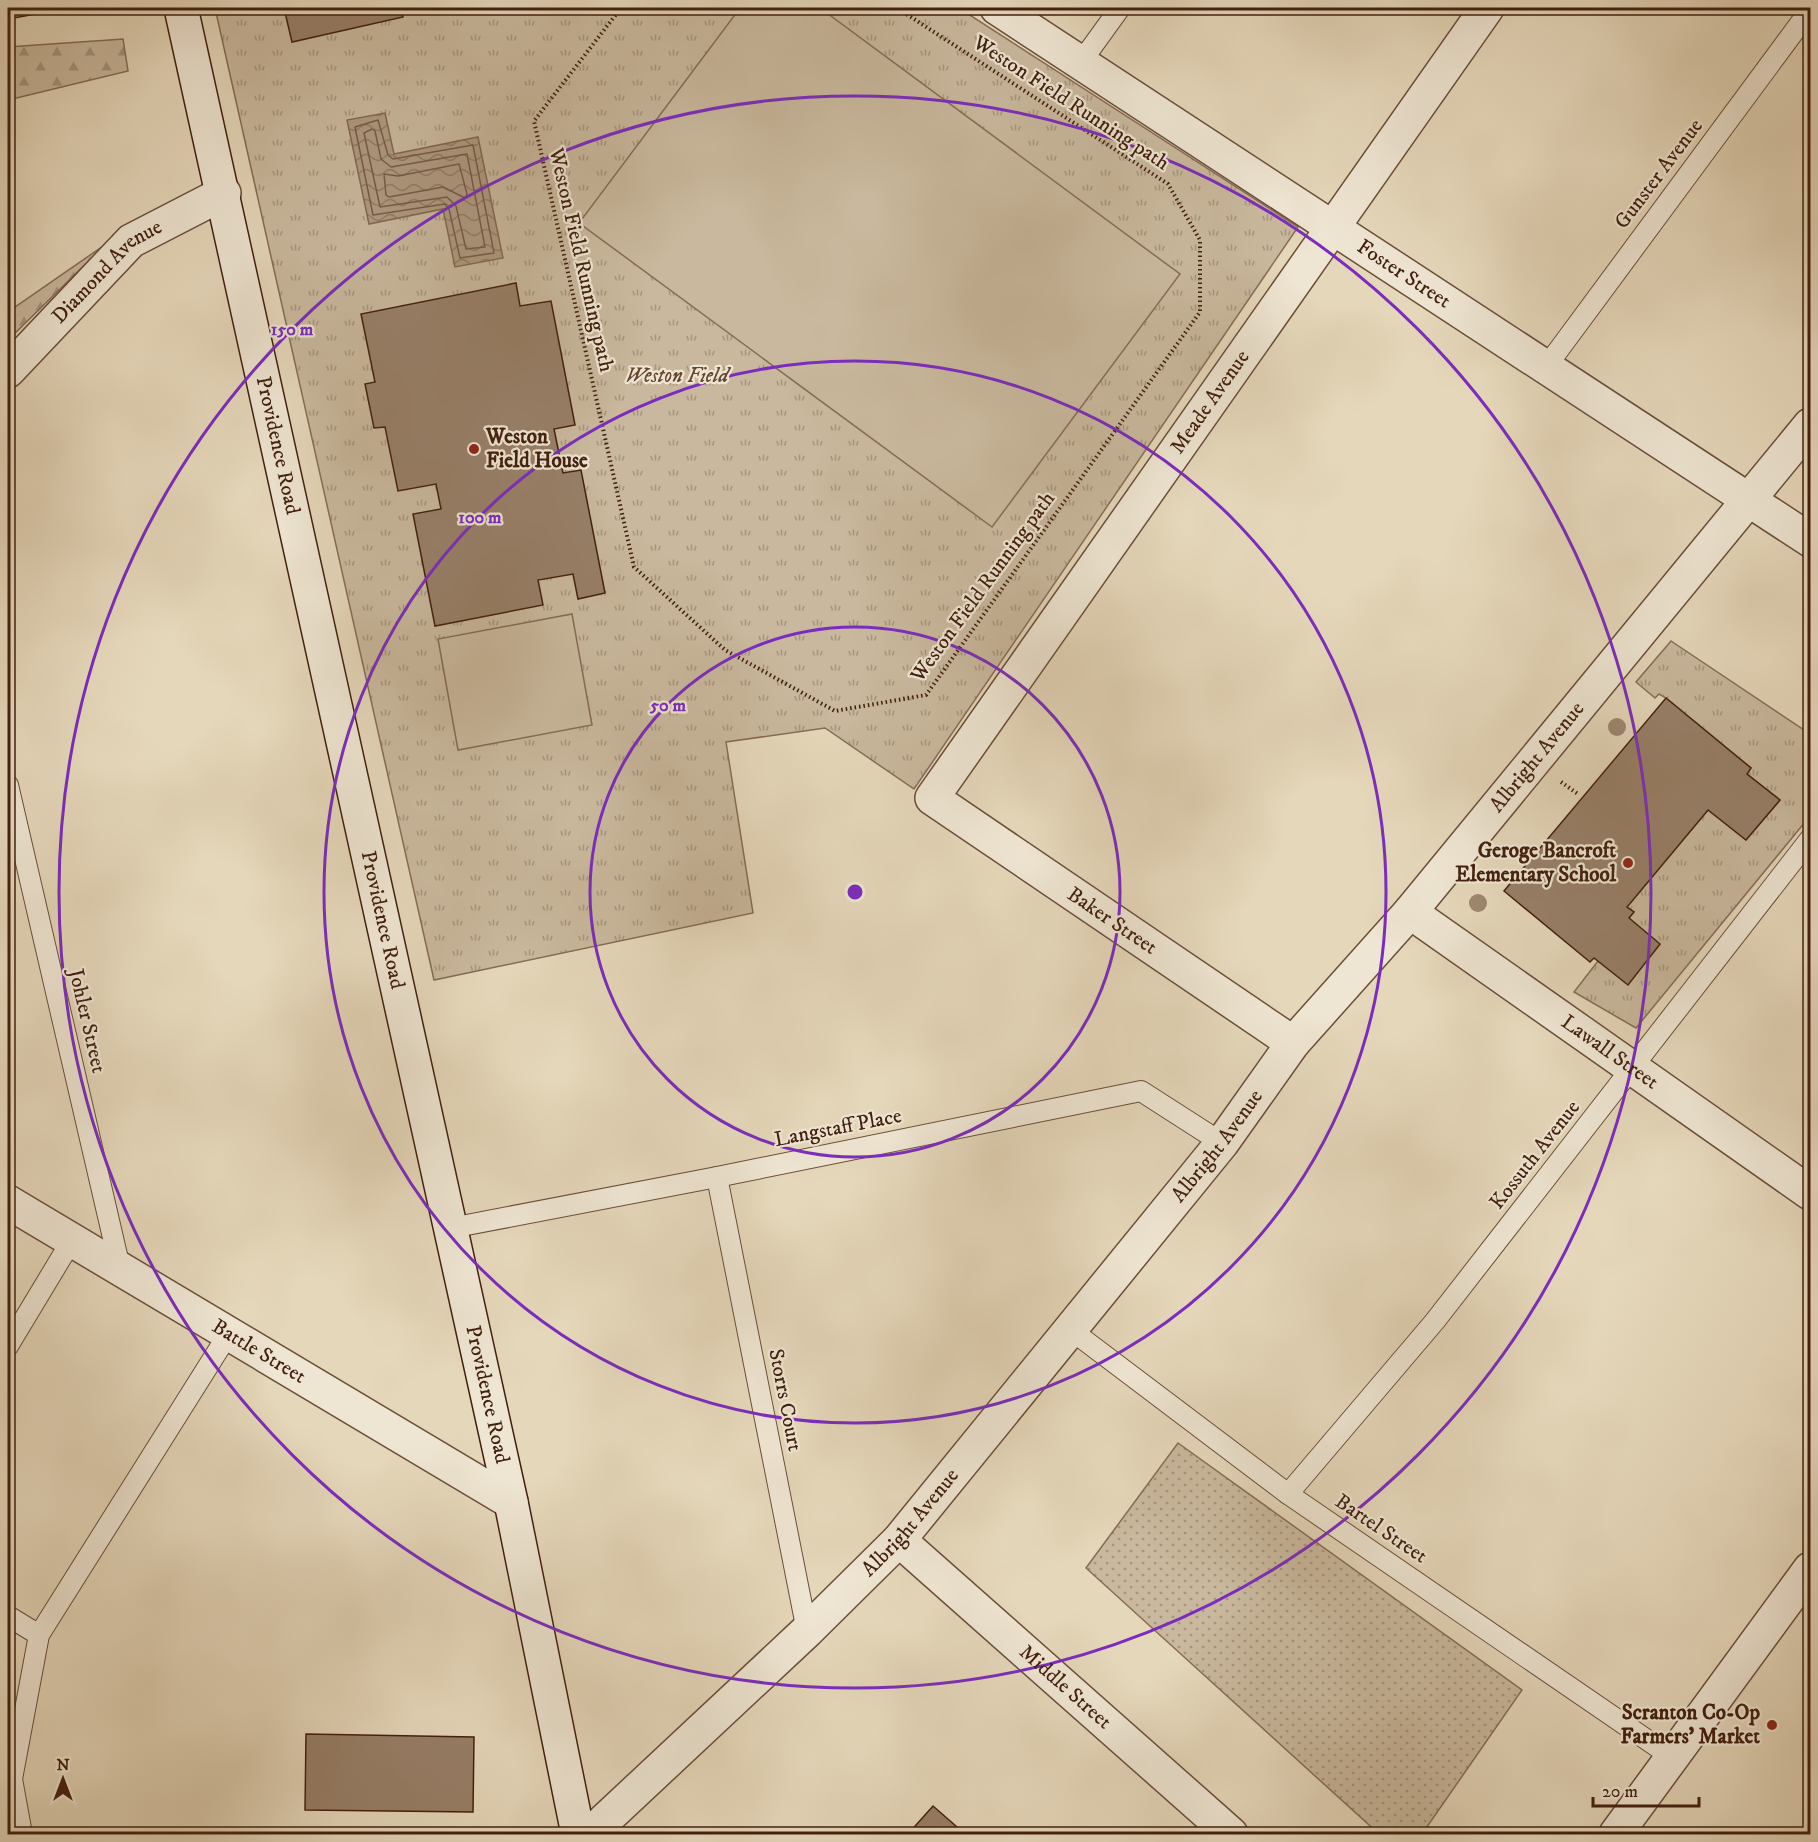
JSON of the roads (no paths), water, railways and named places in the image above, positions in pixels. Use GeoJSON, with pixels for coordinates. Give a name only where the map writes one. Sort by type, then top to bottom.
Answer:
{"type":"FeatureCollection","features":[{"type":"Feature","properties":{"kind":"street","name":"Providence Road"},"geometry":{"type":"LineString","coordinates":[[181,8],[224,193],[511,1502],[578,1834]]}},
{"type":"Feature","properties":{"kind":"street","name":"Foster Street"},"geometry":{"type":"LineString","coordinates":[[997,8],[1810,540]]}},
{"type":"Feature","properties":{"kind":"street","name":"Meade Avenue"},"geometry":{"type":"LineString","coordinates":[[932,798],[1334,229],[1487,8]]}},
{"type":"Feature","properties":{"kind":"street","name":"Diamond Avenue"},"geometry":{"type":"LineString","coordinates":[[8,371],[131,241],[224,193]]}},
{"type":"Feature","properties":{"kind":"street","name":"Albright Avenue"},"geometry":{"type":"LineString","coordinates":[[590,1834],[807,1631],[899,1540],[1222,1143],[1293,1043],[1410,912],[1810,425]]}},
{"type":"Feature","properties":{"kind":"street","name":"Baker Street"},"geometry":{"type":"LineString","coordinates":[[932,798],[1293,1043]]}},
{"type":"Feature","properties":{"kind":"street","name":"Lawall Street"},"geometry":{"type":"LineString","coordinates":[[1410,912],[1632,1069],[1809,1189]]}},
{"type":"Feature","properties":{"kind":"street","name":"Battle Street"},"geometry":{"type":"LineString","coordinates":[[8,1202],[511,1502]]}},
{"type":"Feature","properties":{"kind":"street","name":"Middle Street"},"geometry":{"type":"LineString","coordinates":[[899,1540],[1231,1834]]}},
{"type":"Feature","properties":{"kind":"street"},"geometry":{"type":"LineString","coordinates":[[1616,1834],[1810,1569]]}},
{"type":"Feature","properties":{"kind":"lane"},"geometry":{"type":"LineString","coordinates":[[1081,62],[1120,8]]}},
{"type":"Feature","properties":{"kind":"lane","name":"Gunster Avenue"},"geometry":{"type":"LineString","coordinates":[[1546,367],[1810,10]]}},
{"type":"Feature","properties":{"kind":"lane","name":"Johler Street"},"geometry":{"type":"LineString","coordinates":[[8,785],[120,1268]]}},
{"type":"Feature","properties":{"kind":"lane","name":"Kossuth Avenue"},"geometry":{"type":"LineString","coordinates":[[1288,1494],[1435,1321],[1810,838]]}},
{"type":"Feature","properties":{"kind":"lane","name":"Langstaff Place"},"geometry":{"type":"LineString","coordinates":[[451,1227],[717,1177],[1141,1091],[1222,1143]]}},
{"type":"Feature","properties":{"kind":"lane","name":"Storrs Court"},"geometry":{"type":"LineString","coordinates":[[717,1177],[807,1631]]}},
{"type":"Feature","properties":{"kind":"lane"},"geometry":{"type":"LineString","coordinates":[[8,1346],[72,1240]]}},
{"type":"Feature","properties":{"kind":"lane","name":"Bartel Street"},"geometry":{"type":"LineString","coordinates":[[1071,1330],[1288,1494],[1672,1757]]}},
{"type":"Feature","properties":{"kind":"lane"},"geometry":{"type":"LineString","coordinates":[[22,1834],[12,1779],[39,1635],[229,1333]]}},
{"type":"Feature","properties":{"kind":"lane"},"geometry":{"type":"LineString","coordinates":[[8,1616],[39,1635]]}},
{"type":"Feature","properties":{"kind":"water"},"geometry":{"type":"Polygon","coordinates":[[[385,113],[394,154],[478,137],[503,258],[455,267],[443,209],[369,224],[347,120],[385,113]]]}},
{"type":"Feature","properties":{"kind":"place","name":"Weston Field House"},"geometry":{"type":"Point","coordinates":[474,449]}},
{"type":"Feature","properties":{"kind":"place","name":"Geroge Bancroft Elementary School"},"geometry":{"type":"Point","coordinates":[1628,863]}},
{"type":"Feature","properties":{"kind":"place","name":"Scranton Co-Op Farmers' Market"},"geometry":{"type":"Point","coordinates":[1772,1725]}},
{"type":"Feature","properties":{"kind":"park label","name":"Weston Field"},"geometry":{"type":"Point","coordinates":[677,376]}}]}
